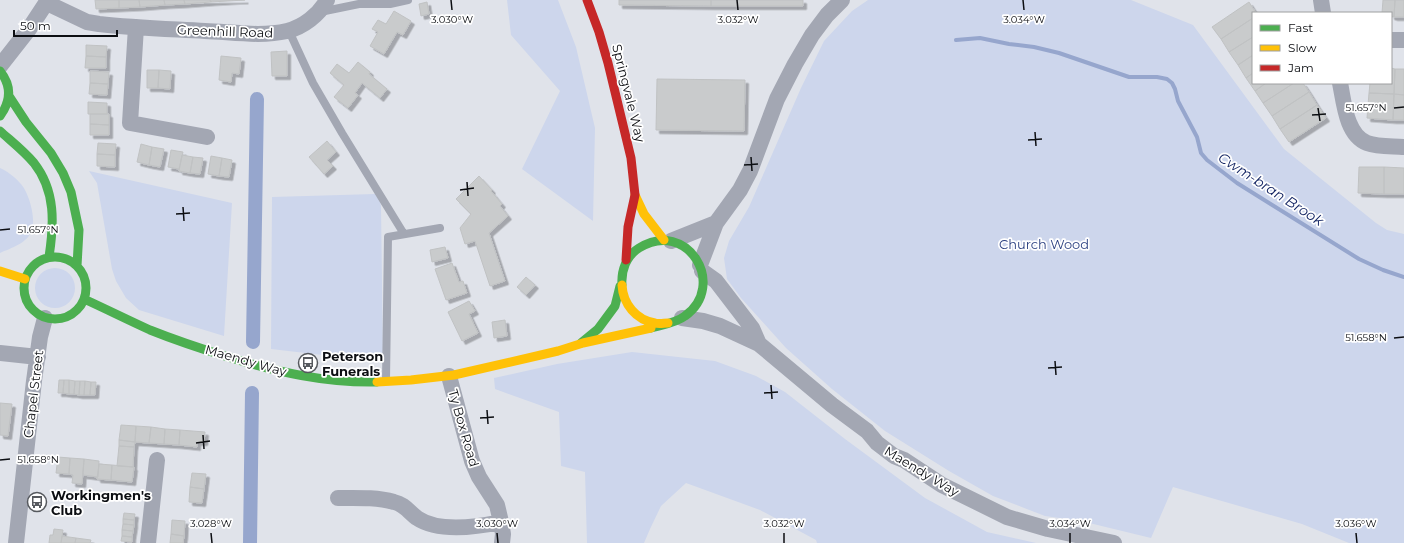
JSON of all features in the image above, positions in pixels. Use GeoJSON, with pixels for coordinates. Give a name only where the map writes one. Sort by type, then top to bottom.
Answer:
{"type":"FeatureCollection","features":[{"type":"Feature","properties":{"kind":"street","name":"Springvale Way"},"geometry":{"type":"LineString","coordinates":[[587,0],[599,32],[621,113],[631,158],[635,196],[628,227],[626,260]]}},
{"type":"Feature","properties":{"kind":"street"},"geometry":{"type":"LineString","coordinates":[[701,268],[716,223],[740,190],[750,171],[778,99],[795,64],[812,35],[827,15],[842,0]]}},
{"type":"Feature","properties":{"kind":"street"},"geometry":{"type":"LineString","coordinates":[[1321,0],[1323,12]]}},
{"type":"Feature","properties":{"kind":"street","name":"Greenhill Road"},"geometry":{"type":"LineString","coordinates":[[47,2],[87,22],[99,24],[245,33],[274,33],[288,31],[310,20],[323,6]]}},
{"type":"Feature","properties":{"kind":"street"},"geometry":{"type":"LineString","coordinates":[[0,66],[29,29],[47,2]]}},
{"type":"Feature","properties":{"kind":"street"},"geometry":{"type":"LineString","coordinates":[[136,27],[130,123],[207,137]]}},
{"type":"Feature","properties":{"kind":"street"},"geometry":{"type":"LineString","coordinates":[[1392,40],[1404,40]]}},
{"type":"Feature","properties":{"kind":"street"},"geometry":{"type":"LineString","coordinates":[[0,71],[8,83],[9,96],[7,107],[0,116]]}},
{"type":"Feature","properties":{"kind":"street"},"geometry":{"type":"LineString","coordinates":[[1340,84],[1352,129],[1358,137],[1366,143],[1404,146]]}},
{"type":"Feature","properties":{"kind":"street"},"geometry":{"type":"LineString","coordinates":[[9,96],[26,122],[51,153],[63,173],[71,192],[79,230],[77,266]]}},
{"type":"Feature","properties":{"kind":"street"},"geometry":{"type":"LineString","coordinates":[[0,130],[34,163],[47,185],[52,202],[54,218],[49,257]]}},
{"type":"Feature","properties":{"kind":"street","name":"Springvale Way"},"geometry":{"type":"LineString","coordinates":[[635,196],[644,214],[668,241]]}},
{"type":"Feature","properties":{"kind":"street"},"geometry":{"type":"LineString","coordinates":[[626,260],[642,245],[653,241],[668,241],[716,223]]}},
{"type":"Feature","properties":{"kind":"street","name":"Maendy Way"},"geometry":{"type":"LineString","coordinates":[[668,241],[683,246],[693,254],[701,268],[716,281],[752,328],[759,344]]}},
{"type":"Feature","properties":{"kind":"street"},"geometry":{"type":"LineString","coordinates":[[49,257],[59,257],[77,266],[83,273],[86,282],[84,299],[80,307],[73,314],[64,318],[45,318],[38,314],[27,303],[24,291],[25,279],[28,271],[41,260],[49,257]]}},
{"type":"Feature","properties":{"kind":"street","name":"Maendy Way"},"geometry":{"type":"LineString","coordinates":[[580,343],[598,329],[615,306],[620,286],[621,273],[626,260]]}},
{"type":"Feature","properties":{"kind":"street","name":"Maendy Way"},"geometry":{"type":"LineString","coordinates":[[84,299],[151,330],[260,367],[302,376],[347,382],[386,381],[449,376],[560,351],[580,343],[641,331],[675,320],[693,310],[698,301],[702,292],[703,282],[701,268]]}},
{"type":"Feature","properties":{"kind":"street"},"geometry":{"type":"LineString","coordinates":[[0,271],[25,279]]}},
{"type":"Feature","properties":{"kind":"street","name":"Maendy Way"},"geometry":{"type":"LineString","coordinates":[[620,286],[624,299],[631,310],[642,318],[654,323],[675,320],[703,321],[720,326],[759,344],[867,431],[877,443],[894,456],[904,460],[942,485],[1006,517],[1080,539],[1114,543]]}},
{"type":"Feature","properties":{"kind":"street","name":"Chapel Street"},"geometry":{"type":"LineString","coordinates":[[16,543],[40,337],[45,318]]}},
{"type":"Feature","properties":{"kind":"street"},"geometry":{"type":"LineString","coordinates":[[0,353],[38,358]]}},
{"type":"Feature","properties":{"kind":"street","name":"Ty Box Road"},"geometry":{"type":"LineString","coordinates":[[449,376],[472,461],[479,477],[497,505],[503,534],[502,543]]}},
{"type":"Feature","properties":{"kind":"street"},"geometry":{"type":"LineString","coordinates":[[148,543],[157,460]]}},
{"type":"Feature","properties":{"kind":"street"},"geometry":{"type":"LineString","coordinates":[[338,498],[378,499],[396,502],[408,510],[416,518],[428,523],[444,526],[484,526],[501,522]]}},
{"type":"Feature","properties":{"kind":"lane"},"geometry":{"type":"LineString","coordinates":[[323,6],[390,4],[408,0]]}},
{"type":"Feature","properties":{"kind":"lane"},"geometry":{"type":"LineString","coordinates":[[288,31],[313,83],[338,127],[404,234]]}},
{"type":"Feature","properties":{"kind":"lane"},"geometry":{"type":"LineString","coordinates":[[386,381],[388,237],[440,228]]}},
{"type":"Feature","properties":{"kind":"green space"},"geometry":{"type":"Polygon","coordinates":[[[507,0],[558,0],[576,47],[595,128],[593,221],[522,169],[560,91],[511,35],[507,0]]]}},
{"type":"Feature","properties":{"kind":"green space","name":"Church Wood"},"geometry":{"type":"Polygon","coordinates":[[[868,0],[1131,0],[1193,25],[1284,149],[1376,223],[1387,230],[1404,234],[1404,543],[1349,543],[1302,524],[1173,487],[1151,538],[1081,521],[1045,516],[993,496],[949,471],[885,431],[832,389],[786,348],[741,298],[727,279],[724,258],[729,241],[749,207],[801,88],[824,41],[852,11],[868,0]]]}},
{"type":"Feature","properties":{"kind":"green space"},"geometry":{"type":"Polygon","coordinates":[[[0,168],[13,176],[26,192],[31,205],[33,225],[30,235],[23,242],[0,253],[0,168]]]}},
{"type":"Feature","properties":{"kind":"green space"},"geometry":{"type":"Polygon","coordinates":[[[89,171],[232,203],[224,336],[139,310],[126,298],[116,281],[112,269],[97,183],[89,171]]]}},
{"type":"Feature","properties":{"kind":"green space"},"geometry":{"type":"Polygon","coordinates":[[[375,194],[380,201],[381,206],[383,362],[271,349],[272,197],[375,194]]]}},
{"type":"Feature","properties":{"kind":"green space"},"geometry":{"type":"Polygon","coordinates":[[[59,268],[66,271],[72,277],[75,288],[74,296],[66,305],[59,308],[51,308],[44,305],[36,296],[35,284],[38,277],[47,269],[59,268]]]}},
{"type":"Feature","properties":{"kind":"green space"},"geometry":{"type":"Polygon","coordinates":[[[632,352],[715,361],[756,376],[785,392],[845,439],[925,498],[987,532],[1036,543],[817,543],[816,540],[760,510],[686,483],[661,506],[644,543],[587,543],[585,472],[561,466],[559,412],[495,389],[494,378],[557,364],[632,352]]]}},
{"type":"Feature","properties":{"kind":"building"},"geometry":{"type":"Polygon","coordinates":[[[95,0],[119,0],[119,8],[96,9],[95,0]]]}},
{"type":"Feature","properties":{"kind":"building"},"geometry":{"type":"Polygon","coordinates":[[[119,0],[139,0],[140,7],[119,8],[119,0]]]}},
{"type":"Feature","properties":{"kind":"building"},"geometry":{"type":"Polygon","coordinates":[[[139,0],[164,0],[165,5],[140,7],[139,0]]]}},
{"type":"Feature","properties":{"kind":"building"},"geometry":{"type":"Polygon","coordinates":[[[164,0],[184,0],[185,4],[165,5],[164,0]]]}},
{"type":"Feature","properties":{"kind":"building"},"geometry":{"type":"Polygon","coordinates":[[[184,0],[210,0],[211,2],[185,4],[184,0]]]}},
{"type":"Feature","properties":{"kind":"building"},"geometry":{"type":"Polygon","coordinates":[[[210,0],[245,0],[211,2],[210,0]]]}},
{"type":"Feature","properties":{"kind":"building"},"geometry":{"type":"Polygon","coordinates":[[[619,0],[711,0],[711,6],[619,5],[619,0]]]}},
{"type":"Feature","properties":{"kind":"building"},"geometry":{"type":"Polygon","coordinates":[[[711,0],[803,0],[803,6],[711,6],[711,0]]]}},
{"type":"Feature","properties":{"kind":"building"},"geometry":{"type":"Polygon","coordinates":[[[1383,0],[1395,0],[1394,17],[1392,16],[1392,12],[1382,12],[1383,0]]]}},
{"type":"Feature","properties":{"kind":"building"},"geometry":{"type":"Polygon","coordinates":[[[1395,0],[1404,0],[1404,17],[1394,17],[1395,0]]]}},
{"type":"Feature","properties":{"kind":"building"},"geometry":{"type":"Polygon","coordinates":[[[427,2],[429,14],[421,16],[419,4],[427,2]]]}},
{"type":"Feature","properties":{"kind":"building"},"geometry":{"type":"Polygon","coordinates":[[[1249,2],[1255,12],[1252,12],[1252,19],[1221,39],[1212,27],[1249,2]]]}},
{"type":"Feature","properties":{"kind":"building"},"geometry":{"type":"Polygon","coordinates":[[[394,11],[411,21],[403,35],[397,32],[384,54],[370,46],[378,32],[372,29],[378,20],[386,24],[394,11]]]}},
{"type":"Feature","properties":{"kind":"building"},"geometry":{"type":"Polygon","coordinates":[[[1252,19],[1252,38],[1229,52],[1221,39],[1252,19]]]}},
{"type":"Feature","properties":{"kind":"building"},"geometry":{"type":"Polygon","coordinates":[[[1252,38],[1252,56],[1238,65],[1229,52],[1252,38]]]}},
{"type":"Feature","properties":{"kind":"building"},"geometry":{"type":"Polygon","coordinates":[[[86,45],[107,46],[106,57],[86,56],[86,45]]]}},
{"type":"Feature","properties":{"kind":"building"},"geometry":{"type":"Polygon","coordinates":[[[287,51],[287,76],[272,76],[271,52],[287,51]]]}},
{"type":"Feature","properties":{"kind":"building"},"geometry":{"type":"Polygon","coordinates":[[[86,56],[106,57],[106,68],[85,68],[86,56]]]}},
{"type":"Feature","properties":{"kind":"building"},"geometry":{"type":"Polygon","coordinates":[[[221,56],[241,58],[239,74],[232,73],[231,82],[219,80],[221,56]]]}},
{"type":"Feature","properties":{"kind":"building"},"geometry":{"type":"Polygon","coordinates":[[[1252,56],[1252,74],[1246,78],[1238,65],[1252,56]]]}},
{"type":"Feature","properties":{"kind":"building"},"geometry":{"type":"Polygon","coordinates":[[[358,62],[370,72],[369,74],[387,89],[380,98],[362,83],[355,93],[358,95],[348,108],[334,97],[344,85],[330,73],[337,64],[349,73],[358,62]]]}},
{"type":"Feature","properties":{"kind":"building"},"geometry":{"type":"Polygon","coordinates":[[[1392,68],[1395,69],[1394,94],[1369,93],[1370,84],[1392,84],[1392,68]]]}},
{"type":"Feature","properties":{"kind":"building"},"geometry":{"type":"Polygon","coordinates":[[[1395,69],[1404,69],[1404,95],[1394,94],[1395,69]]]}},
{"type":"Feature","properties":{"kind":"building"},"geometry":{"type":"Polygon","coordinates":[[[147,70],[159,70],[158,88],[147,88],[147,70]]]}},
{"type":"Feature","properties":{"kind":"building"},"geometry":{"type":"Polygon","coordinates":[[[159,70],[171,71],[170,89],[158,88],[159,70]]]}},
{"type":"Feature","properties":{"kind":"building"},"geometry":{"type":"Polygon","coordinates":[[[90,71],[109,72],[108,84],[90,83],[90,71]]]}},
{"type":"Feature","properties":{"kind":"building"},"geometry":{"type":"Polygon","coordinates":[[[1252,74],[1252,84],[1265,84],[1255,91],[1246,78],[1252,74]]]}},
{"type":"Feature","properties":{"kind":"building"},"geometry":{"type":"Polygon","coordinates":[[[657,79],[745,80],[744,131],[656,130],[657,79]]]}},
{"type":"Feature","properties":{"kind":"building"},"geometry":{"type":"Polygon","coordinates":[[[90,83],[108,84],[107,95],[89,94],[90,83]]]}},
{"type":"Feature","properties":{"kind":"building"},"geometry":{"type":"Polygon","coordinates":[[[1265,84],[1292,84],[1263,103],[1255,91],[1265,84]]]}},
{"type":"Feature","properties":{"kind":"building"},"geometry":{"type":"Polygon","coordinates":[[[1292,84],[1304,84],[1309,92],[1272,116],[1263,103],[1292,84]]]}},
{"type":"Feature","properties":{"kind":"building"},"geometry":{"type":"Polygon","coordinates":[[[1309,92],[1317,105],[1280,129],[1272,116],[1309,92]]]}},
{"type":"Feature","properties":{"kind":"building"},"geometry":{"type":"Polygon","coordinates":[[[1369,93],[1394,94],[1393,120],[1367,118],[1369,93]]]}},
{"type":"Feature","properties":{"kind":"building"},"geometry":{"type":"Polygon","coordinates":[[[1394,94],[1404,95],[1404,120],[1393,120],[1394,94]]]}},
{"type":"Feature","properties":{"kind":"building"},"geometry":{"type":"Polygon","coordinates":[[[88,102],[107,103],[107,114],[88,114],[88,102]]]}},
{"type":"Feature","properties":{"kind":"building"},"geometry":{"type":"Polygon","coordinates":[[[1317,105],[1326,118],[1289,142],[1280,129],[1317,105]]]}},
{"type":"Feature","properties":{"kind":"building"},"geometry":{"type":"Polygon","coordinates":[[[90,114],[109,114],[109,125],[90,124],[90,114]]]}},
{"type":"Feature","properties":{"kind":"building"},"geometry":{"type":"Polygon","coordinates":[[[90,124],[109,125],[109,135],[90,135],[90,124]]]}},
{"type":"Feature","properties":{"kind":"building"},"geometry":{"type":"Polygon","coordinates":[[[327,141],[336,152],[327,160],[333,166],[324,174],[309,157],[327,141]]]}},
{"type":"Feature","properties":{"kind":"building"},"geometry":{"type":"Polygon","coordinates":[[[98,143],[116,144],[115,155],[97,154],[98,143]]]}},
{"type":"Feature","properties":{"kind":"building"},"geometry":{"type":"Polygon","coordinates":[[[141,144],[152,147],[149,165],[137,162],[141,144]]]}},
{"type":"Feature","properties":{"kind":"building"},"geometry":{"type":"Polygon","coordinates":[[[152,147],[164,149],[160,167],[149,165],[152,147]]]}},
{"type":"Feature","properties":{"kind":"building"},"geometry":{"type":"Polygon","coordinates":[[[171,150],[183,152],[179,169],[168,167],[171,150]]]}},
{"type":"Feature","properties":{"kind":"building"},"geometry":{"type":"Polygon","coordinates":[[[97,154],[115,155],[115,167],[97,166],[97,154]]]}},
{"type":"Feature","properties":{"kind":"building"},"geometry":{"type":"Polygon","coordinates":[[[182,155],[193,157],[190,173],[179,171],[182,155]]]}},
{"type":"Feature","properties":{"kind":"building"},"geometry":{"type":"Polygon","coordinates":[[[211,156],[222,158],[219,176],[208,174],[211,156]]]}},
{"type":"Feature","properties":{"kind":"building"},"geometry":{"type":"Polygon","coordinates":[[[193,157],[203,158],[200,174],[190,173],[193,157]]]}},
{"type":"Feature","properties":{"kind":"building"},"geometry":{"type":"Polygon","coordinates":[[[222,158],[232,160],[229,177],[219,176],[222,158]]]}},
{"type":"Feature","properties":{"kind":"building"},"geometry":{"type":"Polygon","coordinates":[[[1359,167],[1384,167],[1384,194],[1358,193],[1359,167]]]}},
{"type":"Feature","properties":{"kind":"building"},"geometry":{"type":"Polygon","coordinates":[[[1384,167],[1404,168],[1404,194],[1384,194],[1384,167]]]}},
{"type":"Feature","properties":{"kind":"building"},"geometry":{"type":"Polygon","coordinates":[[[479,176],[492,190],[491,191],[502,204],[500,206],[508,216],[489,233],[505,281],[490,286],[475,241],[465,244],[460,228],[471,214],[456,199],[479,176]]]}},
{"type":"Feature","properties":{"kind":"building"},"geometry":{"type":"Polygon","coordinates":[[[445,247],[448,258],[432,262],[430,250],[445,247]]]}},
{"type":"Feature","properties":{"kind":"building"},"geometry":{"type":"Polygon","coordinates":[[[452,263],[459,282],[463,281],[467,293],[446,300],[435,269],[452,263]]]}},
{"type":"Feature","properties":{"kind":"building"},"geometry":{"type":"Polygon","coordinates":[[[526,277],[535,285],[526,295],[517,287],[526,277]]]}},
{"type":"Feature","properties":{"kind":"building"},"geometry":{"type":"Polygon","coordinates":[[[469,301],[475,311],[469,314],[478,333],[462,341],[448,312],[469,301]]]}},
{"type":"Feature","properties":{"kind":"building"},"geometry":{"type":"Polygon","coordinates":[[[505,320],[507,336],[494,338],[492,322],[505,320]]]}},
{"type":"Feature","properties":{"kind":"building"},"geometry":{"type":"Polygon","coordinates":[[[59,380],[64,380],[63,393],[58,393],[59,380]]]}},
{"type":"Feature","properties":{"kind":"building"},"geometry":{"type":"Polygon","coordinates":[[[64,380],[69,380],[69,394],[63,393],[64,380]]]}},
{"type":"Feature","properties":{"kind":"building"},"geometry":{"type":"Polygon","coordinates":[[[69,380],[75,381],[74,394],[69,394],[69,380]]]}},
{"type":"Feature","properties":{"kind":"building"},"geometry":{"type":"Polygon","coordinates":[[[75,381],[80,381],[79,395],[74,394],[75,381]]]}},
{"type":"Feature","properties":{"kind":"building"},"geometry":{"type":"Polygon","coordinates":[[[80,381],[85,381],[84,395],[79,395],[80,381]]]}},
{"type":"Feature","properties":{"kind":"building"},"geometry":{"type":"Polygon","coordinates":[[[85,381],[91,382],[90,395],[84,395],[85,381]]]}},
{"type":"Feature","properties":{"kind":"building"},"geometry":{"type":"Polygon","coordinates":[[[91,382],[96,382],[95,395],[90,395],[91,382]]]}},
{"type":"Feature","properties":{"kind":"building"},"geometry":{"type":"Polygon","coordinates":[[[0,403],[12,404],[8,436],[0,435],[0,403]]]}},
{"type":"Feature","properties":{"kind":"building"},"geometry":{"type":"Polygon","coordinates":[[[121,425],[136,426],[135,442],[119,440],[121,425]]]}},
{"type":"Feature","properties":{"kind":"building"},"geometry":{"type":"Polygon","coordinates":[[[136,426],[151,427],[149,443],[135,442],[136,426]]]}},
{"type":"Feature","properties":{"kind":"building"},"geometry":{"type":"Polygon","coordinates":[[[151,427],[165,429],[164,444],[149,443],[151,427]]]}},
{"type":"Feature","properties":{"kind":"building"},"geometry":{"type":"Polygon","coordinates":[[[165,429],[180,430],[179,445],[164,444],[165,429]]]}},
{"type":"Feature","properties":{"kind":"building"},"geometry":{"type":"Polygon","coordinates":[[[180,430],[205,432],[204,442],[197,442],[197,447],[179,445],[180,430]]]}},
{"type":"Feature","properties":{"kind":"building"},"geometry":{"type":"Polygon","coordinates":[[[119,440],[135,442],[134,447],[119,446],[119,440]]]}},
{"type":"Feature","properties":{"kind":"building"},"geometry":{"type":"Polygon","coordinates":[[[119,446],[134,447],[133,467],[117,466],[119,446]]]}},
{"type":"Feature","properties":{"kind":"building"},"geometry":{"type":"Polygon","coordinates":[[[58,457],[70,458],[69,474],[56,473],[58,457]]]}},
{"type":"Feature","properties":{"kind":"building"},"geometry":{"type":"Polygon","coordinates":[[[70,458],[84,459],[82,484],[72,483],[73,475],[69,474],[70,458]]]}},
{"type":"Feature","properties":{"kind":"building"},"geometry":{"type":"Polygon","coordinates":[[[84,459],[99,461],[98,477],[83,475],[84,459]]]}},
{"type":"Feature","properties":{"kind":"building"},"geometry":{"type":"Polygon","coordinates":[[[99,464],[112,465],[111,480],[97,479],[99,464]]]}},
{"type":"Feature","properties":{"kind":"building"},"geometry":{"type":"Polygon","coordinates":[[[112,465],[134,467],[132,482],[111,480],[112,465]]]}},
{"type":"Feature","properties":{"kind":"building"},"geometry":{"type":"Polygon","coordinates":[[[192,473],[206,474],[204,489],[190,487],[192,473]]]}},
{"type":"Feature","properties":{"kind":"building"},"geometry":{"type":"Polygon","coordinates":[[[190,487],[204,489],[202,503],[189,502],[190,487]]]}},
{"type":"Feature","properties":{"kind":"building"},"geometry":{"type":"Polygon","coordinates":[[[124,513],[135,514],[134,520],[123,519],[124,513]]]}},
{"type":"Feature","properties":{"kind":"building"},"geometry":{"type":"Polygon","coordinates":[[[123,519],[134,520],[134,525],[123,524],[123,519]]]}},
{"type":"Feature","properties":{"kind":"building"},"geometry":{"type":"Polygon","coordinates":[[[172,520],[185,521],[184,536],[171,534],[172,520]]]}},
{"type":"Feature","properties":{"kind":"building"},"geometry":{"type":"Polygon","coordinates":[[[123,524],[134,525],[133,531],[122,530],[123,524]]]}},
{"type":"Feature","properties":{"kind":"building"},"geometry":{"type":"Polygon","coordinates":[[[54,529],[63,530],[61,543],[49,543],[50,535],[53,535],[54,529]]]}},
{"type":"Feature","properties":{"kind":"building"},"geometry":{"type":"Polygon","coordinates":[[[122,530],[133,531],[132,537],[122,536],[122,530]]]}},
{"type":"Feature","properties":{"kind":"building"},"geometry":{"type":"Polygon","coordinates":[[[171,534],[184,536],[183,543],[170,543],[171,534]]]}},
{"type":"Feature","properties":{"kind":"building"},"geometry":{"type":"Polygon","coordinates":[[[62,536],[76,538],[75,543],[61,543],[62,536]]]}},
{"type":"Feature","properties":{"kind":"building"},"geometry":{"type":"Polygon","coordinates":[[[122,536],[132,537],[132,542],[121,541],[122,536]]]}},
{"type":"Feature","properties":{"kind":"building"},"geometry":{"type":"Polygon","coordinates":[[[76,538],[91,540],[90,543],[75,543],[76,538]]]}},
{"type":"Feature","properties":{"kind":"waterway","name":"Cwm-bran Brook"},"geometry":{"type":"LineString","coordinates":[[956,40],[980,38],[1034,47],[1059,53],[1129,77],[1157,77],[1167,79],[1172,83],[1175,89],[1178,101],[1197,137],[1201,153],[1207,160],[1237,183],[1359,259],[1383,270],[1404,277]]}},
{"type":"Feature","properties":{"kind":"waterway"},"geometry":{"type":"LineString","coordinates":[[253,342],[257,99]]}},
{"type":"Feature","properties":{"kind":"waterway"},"geometry":{"type":"LineString","coordinates":[[250,543],[252,393]]}},
{"type":"Feature","properties":{"kind":"traffic: fast"},"geometry":{"type":"LineString","coordinates":[[0,71],[7,82],[9,94],[4,110],[0,116]]}},
{"type":"Feature","properties":{"kind":"traffic: fast"},"geometry":{"type":"LineString","coordinates":[[9,96],[26,122],[51,153],[63,173],[71,192],[79,230],[77,266]]}},
{"type":"Feature","properties":{"kind":"traffic: fast"},"geometry":{"type":"LineString","coordinates":[[0,131],[22,150],[34,163],[46,185],[52,208],[52,232],[49,257]]}},
{"type":"Feature","properties":{"kind":"traffic: fast"},"geometry":{"type":"LineString","coordinates":[[622,285],[622,274],[625,264],[634,251],[657,241],[672,242],[686,248],[696,259],[702,273],[703,288],[697,303],[685,316],[669,324],[651,328]]}},
{"type":"Feature","properties":{"kind":"traffic: fast"},"geometry":{"type":"LineString","coordinates":[[49,257],[61,257],[77,266],[84,276],[86,288],[84,300],[77,310],[61,319],[49,319],[38,314],[29,305],[24,294],[24,282],[29,271],[38,262],[49,257]]}},
{"type":"Feature","properties":{"kind":"traffic: fast"},"geometry":{"type":"LineString","coordinates":[[581,343],[598,329],[615,306],[620,286]]}},
{"type":"Feature","properties":{"kind":"traffic: fast"},"geometry":{"type":"LineString","coordinates":[[84,299],[159,334],[198,348],[246,362],[301,376],[339,381],[377,382]]}},
{"type":"Feature","properties":{"kind":"traffic: slow"},"geometry":{"type":"LineString","coordinates":[[635,195],[644,214],[664,240]]}},
{"type":"Feature","properties":{"kind":"traffic: slow"},"geometry":{"type":"LineString","coordinates":[[0,271],[25,279]]}},
{"type":"Feature","properties":{"kind":"traffic: slow"},"geometry":{"type":"LineString","coordinates":[[622,285],[625,299],[636,315],[648,321],[668,323]]}},
{"type":"Feature","properties":{"kind":"traffic: slow"},"geometry":{"type":"LineString","coordinates":[[377,382],[454,375],[651,328]]}},
{"type":"Feature","properties":{"kind":"traffic: jam"},"geometry":{"type":"LineString","coordinates":[[587,0],[599,32],[608,63],[631,158],[635,195],[628,227],[626,260]]}},
{"type":"Feature","properties":{"kind":"place","name":"Peterson Funerals"},"geometry":{"type":"Point","coordinates":[308,363]}},
{"type":"Feature","properties":{"kind":"place","name":"Workingmen's Club"},"geometry":{"type":"Point","coordinates":[37,502]}}]}
